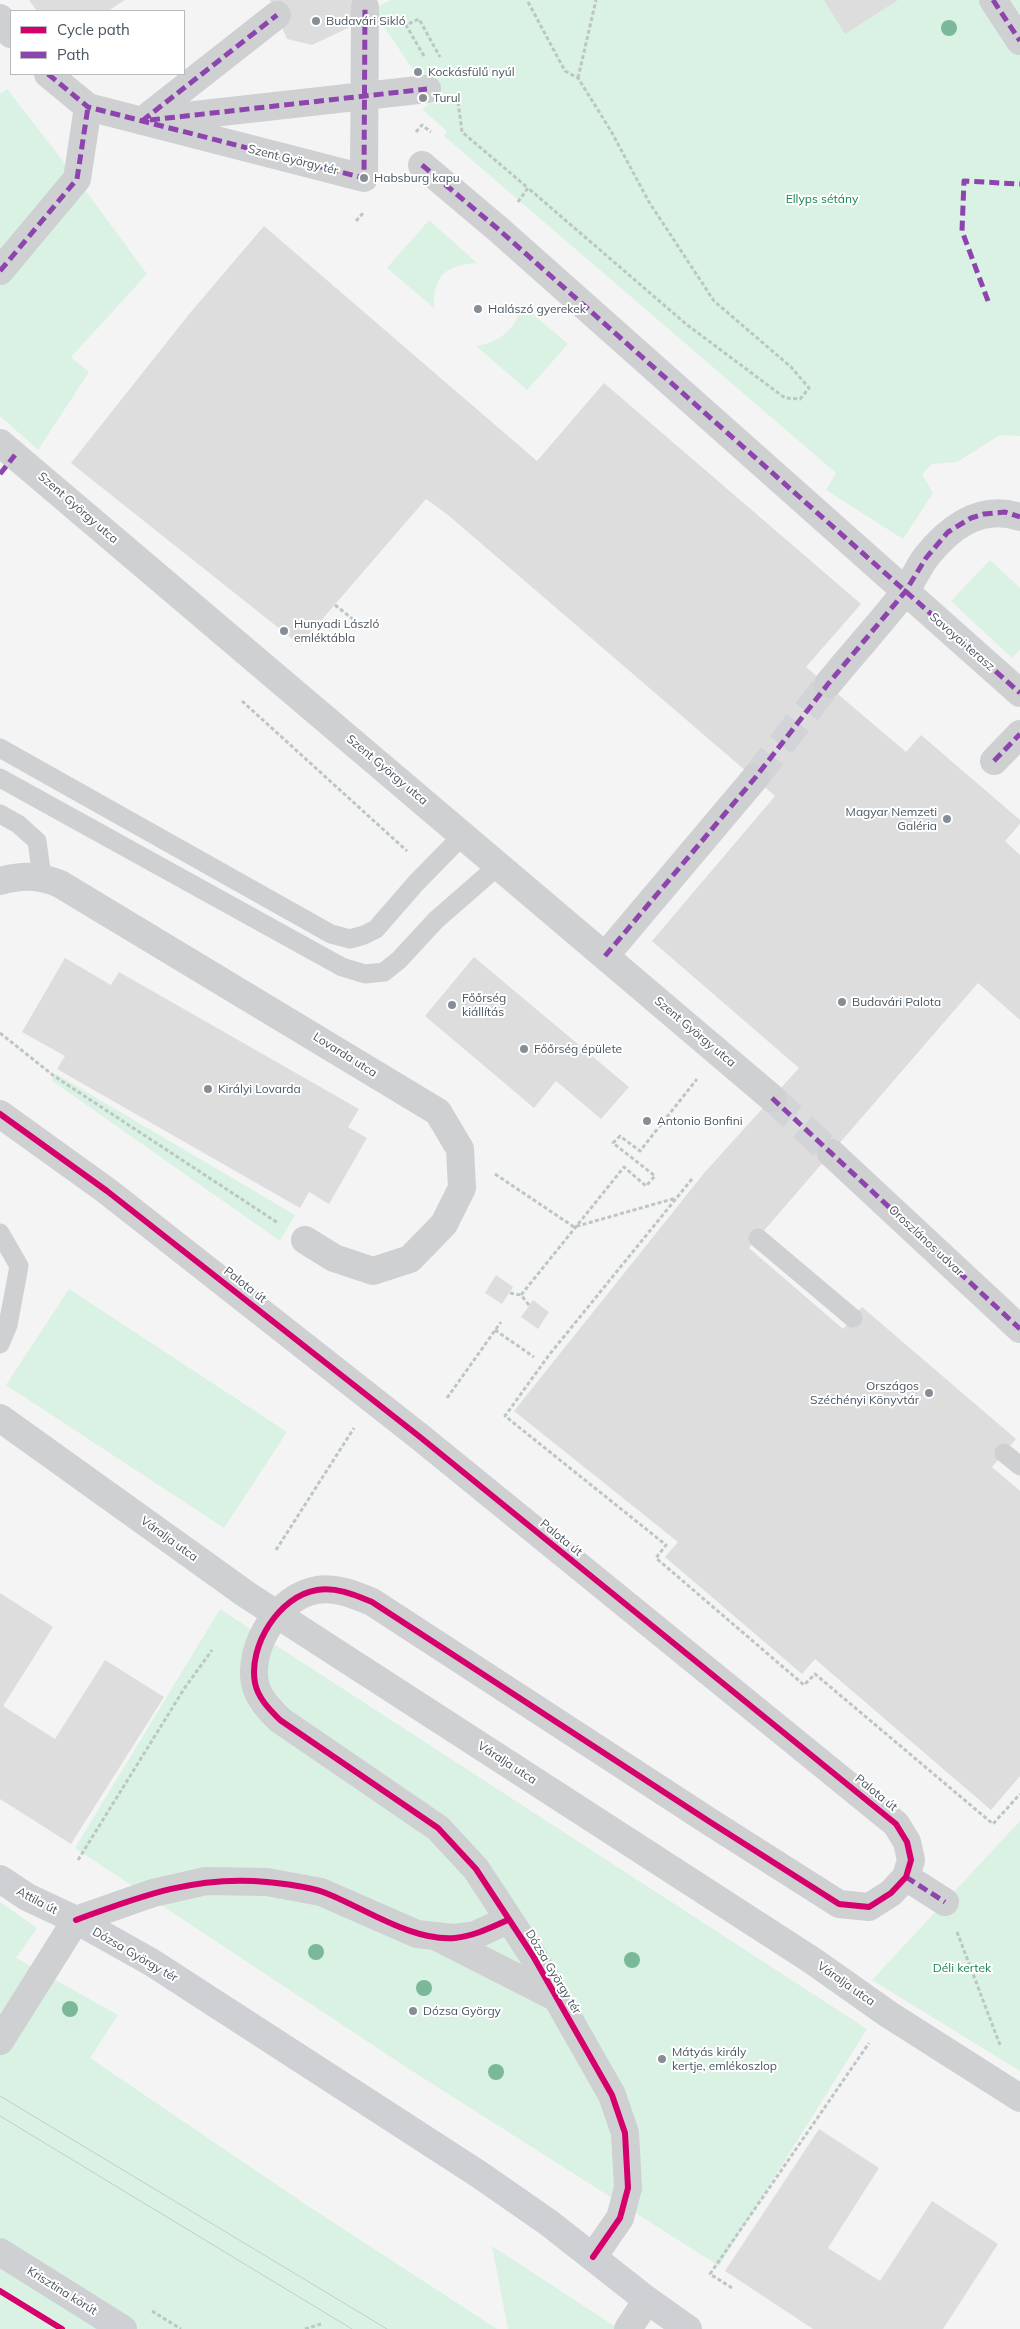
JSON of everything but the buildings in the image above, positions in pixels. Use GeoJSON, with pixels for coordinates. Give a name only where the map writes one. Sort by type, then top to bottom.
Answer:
{"type":"FeatureCollection","features":[{"type":"Feature","properties":{"kind":"main road","name":"Attila út"},"geometry":{"type":"LineString","coordinates":[[0,1879],[27,1897],[76,1920]]}},
{"type":"Feature","properties":{"kind":"main road","name":"Dózsa György tér"},"geometry":{"type":"LineString","coordinates":[[76,1920],[152,1962],[472,2169],[549,2222],[647,2300]]}},
{"type":"Feature","properties":{"kind":"main road","name":"Krisztina körút"},"geometry":{"type":"LineString","coordinates":[[0,2252],[123,2329]]}},
{"type":"Feature","properties":{"kind":"main road"},"geometry":{"type":"LineString","coordinates":[[647,2300],[688,2329]]}},
{"type":"Feature","properties":{"kind":"street"},"geometry":{"type":"LineString","coordinates":[[994,0],[1020,42]]}},
{"type":"Feature","properties":{"kind":"street","name":"Szent György tér"},"geometry":{"type":"LineString","coordinates":[[49,75],[88,107],[364,178],[365,7]]}},
{"type":"Feature","properties":{"kind":"street"},"geometry":{"type":"LineString","coordinates":[[142,121],[277,15]]}},
{"type":"Feature","properties":{"kind":"street"},"geometry":{"type":"LineString","coordinates":[[0,18],[10,33]]}},
{"type":"Feature","properties":{"kind":"street"},"geometry":{"type":"LineString","coordinates":[[0,45],[10,36]]}},
{"type":"Feature","properties":{"kind":"street","name":"Szent György tér"},"geometry":{"type":"LineString","coordinates":[[142,121],[427,89]]}},
{"type":"Feature","properties":{"kind":"street"},"geometry":{"type":"LineString","coordinates":[[0,272],[77,180],[88,107]]}},
{"type":"Feature","properties":{"kind":"street","name":"Savoyai terasz"},"geometry":{"type":"LineString","coordinates":[[422,165],[498,229],[1020,693]]}},
{"type":"Feature","properties":{"kind":"street","name":"Szent György utca"},"geometry":{"type":"LineString","coordinates":[[0,443],[772,1098]]}},
{"type":"Feature","properties":{"kind":"street"},"geometry":{"type":"LineString","coordinates":[[828,684],[905,592],[926,558],[948,532],[972,518],[984,514],[1005,512],[1020,517]]}},
{"type":"Feature","properties":{"kind":"street"},"geometry":{"type":"LineString","coordinates":[[994,761],[1020,734]]}},
{"type":"Feature","properties":{"kind":"street"},"geometry":{"type":"LineString","coordinates":[[605,956],[755,778]]}},
{"type":"Feature","properties":{"kind":"street"},"geometry":{"type":"LineString","coordinates":[[0,881],[16,877],[42,876]]}},
{"type":"Feature","properties":{"kind":"street","name":"Lovarda utca"},"geometry":{"type":"LineString","coordinates":[[42,876],[84,899],[438,1112],[460,1149],[462,1188],[444,1224],[410,1259],[374,1271],[334,1258],[305,1240]]}},
{"type":"Feature","properties":{"kind":"street","name":"Palota út"},"geometry":{"type":"LineString","coordinates":[[0,1114],[107,1191],[412,1431],[896,1824],[907,1842],[911,1860],[906,1877]]}},
{"type":"Feature","properties":{"kind":"street","name":"Oroszlános udvar"},"geometry":{"type":"LineString","coordinates":[[831,1153],[1020,1328]]}},
{"type":"Feature","properties":{"kind":"street","name":"Váralja utca"},"geometry":{"type":"LineString","coordinates":[[0,1418],[277,1615],[813,1960],[888,2014],[1020,2098]]}},
{"type":"Feature","properties":{"kind":"street"},"geometry":{"type":"LineString","coordinates":[[508,1920],[476,1869],[438,1828],[280,1720],[264,1704],[255,1684],[254,1666],[258,1644],[277,1615],[298,1596],[317,1590],[345,1591],[372,1602],[839,1904],[870,1906],[891,1893],[906,1877],[945,1902]]}},
{"type":"Feature","properties":{"kind":"street","name":"Dózsa György tér"},"geometry":{"type":"LineString","coordinates":[[76,1920],[144,1895],[206,1881],[267,1882],[321,1892],[417,1934],[453,1938],[475,1935],[508,1920],[533,1956],[612,2095],[625,2133],[628,2188],[620,2218],[594,2256]]}},
{"type":"Feature","properties":{"kind":"street"},"geometry":{"type":"LineString","coordinates":[[0,2041],[76,1920]]}},
{"type":"Feature","properties":{"kind":"street","name":"Dózsa György tér"},"geometry":{"type":"LineString","coordinates":[[436,1936],[557,1998]]}},
{"type":"Feature","properties":{"kind":"street"},"geometry":{"type":"LineString","coordinates":[[628,2329],[647,2300]]}},
{"type":"Feature","properties":{"kind":"lane"},"geometry":{"type":"LineString","coordinates":[[0,748],[331,934],[350,939],[376,929],[463,834]]}},
{"type":"Feature","properties":{"kind":"lane"},"geometry":{"type":"LineString","coordinates":[[0,778],[342,967],[365,974],[384,972],[399,960],[436,920],[499,865]]}},
{"type":"Feature","properties":{"kind":"lane"},"geometry":{"type":"LineString","coordinates":[[0,814],[18,824],[37,841],[42,876]]}},
{"type":"Feature","properties":{"kind":"lane"},"geometry":{"type":"LineString","coordinates":[[0,1234],[19,1266],[8,1325],[0,1344]]}},
{"type":"Feature","properties":{"kind":"lane"},"geometry":{"type":"LineString","coordinates":[[758,1238],[853,1318]]}},
{"type":"Feature","properties":{"kind":"lane"},"geometry":{"type":"LineString","coordinates":[[1004,1453],[1020,1466]]}},
{"type":"Feature","properties":{"kind":"path"},"geometry":{"type":"LineString","coordinates":[[457,95],[462,132],[686,324],[785,398],[800,399],[810,388],[791,367],[714,301],[649,202],[611,131],[578,78],[565,71],[527,0]]}},
{"type":"Feature","properties":{"kind":"path"},"geometry":{"type":"LineString","coordinates":[[578,78],[596,0]]}},
{"type":"Feature","properties":{"kind":"path"},"geometry":{"type":"LineString","coordinates":[[427,89],[438,82],[406,25],[419,19],[442,60]]}},
{"type":"Feature","properties":{"kind":"path"},"geometry":{"type":"LineString","coordinates":[[498,229],[528,188]]}},
{"type":"Feature","properties":{"kind":"path"},"geometry":{"type":"LineString","coordinates":[[334,605],[354,620]]}},
{"type":"Feature","properties":{"kind":"path"},"geometry":{"type":"LineString","coordinates":[[242,702],[428,870]]}},
{"type":"Feature","properties":{"kind":"path"},"geometry":{"type":"LineString","coordinates":[[0,1033],[54,1076],[305,1240]]}},
{"type":"Feature","properties":{"kind":"path"},"geometry":{"type":"LineString","coordinates":[[521,1295],[624,1167],[646,1186],[655,1176],[613,1143],[620,1136],[640,1151],[673,1109]]}},
{"type":"Feature","properties":{"kind":"path"},"geometry":{"type":"LineString","coordinates":[[460,1149],[574,1227]]}},
{"type":"Feature","properties":{"kind":"path"},"geometry":{"type":"LineString","coordinates":[[692,1180],[549,1355],[505,1416],[666,1545],[656,1558],[804,1685],[815,1674],[993,1824],[1020,1794]]}},
{"type":"Feature","properties":{"kind":"path"},"geometry":{"type":"LineString","coordinates":[[574,1227],[676,1198]]}},
{"type":"Feature","properties":{"kind":"path"},"geometry":{"type":"LineString","coordinates":[[510,1293],[521,1295],[529,1305]]}},
{"type":"Feature","properties":{"kind":"path"},"geometry":{"type":"LineString","coordinates":[[447,1398],[502,1322]]}},
{"type":"Feature","properties":{"kind":"path"},"geometry":{"type":"LineString","coordinates":[[495,1330],[534,1358]]}},
{"type":"Feature","properties":{"kind":"path"},"geometry":{"type":"LineString","coordinates":[[276,1550],[355,1426]]}},
{"type":"Feature","properties":{"kind":"path"},"geometry":{"type":"LineString","coordinates":[[78,1860],[184,1688],[212,1650]]}},
{"type":"Feature","properties":{"kind":"path"},"geometry":{"type":"LineString","coordinates":[[945,1902],[1002,2049]]}},
{"type":"Feature","properties":{"kind":"path"},"geometry":{"type":"LineString","coordinates":[[732,2288],[710,2274],[888,2014]]}},
{"type":"Feature","properties":{"kind":"path"},"geometry":{"type":"LineString","coordinates":[[305,2329],[320,2324]]}},
{"type":"Feature","properties":{"kind":"green space","name":"Ellyps sétány"},"geometry":{"type":"Polygon","coordinates":[[[391,0],[1020,0],[1020,436],[1000,435],[957,462],[932,464],[922,474],[933,493],[903,539],[826,490],[836,473],[444,136],[447,131],[423,110],[433,99],[372,9],[391,0]]]}},
{"type":"Feature","properties":{"kind":"green space"},"geometry":{"type":"Polygon","coordinates":[[[7,89],[77,179],[147,274],[71,357],[89,372],[38,450],[0,416],[0,94],[7,89]]]}},
{"type":"Feature","properties":{"kind":"green space"},"geometry":{"type":"Polygon","coordinates":[[[429,220],[477,263],[457,266],[443,274],[436,288],[434,308],[387,268],[429,220]]]}},
{"type":"Feature","properties":{"kind":"green space"},"geometry":{"type":"Polygon","coordinates":[[[521,304],[568,344],[527,390],[476,346],[500,337],[512,327],[521,304]]]}},
{"type":"Feature","properties":{"kind":"green space"},"geometry":{"type":"Polygon","coordinates":[[[990,560],[1020,588],[1020,649],[1012,658],[951,601],[990,560]]]}},
{"type":"Feature","properties":{"kind":"green space"},"geometry":{"type":"Polygon","coordinates":[[[56,1074],[295,1215],[280,1241],[51,1080],[56,1074]]]}},
{"type":"Feature","properties":{"kind":"green space"},"geometry":{"type":"Polygon","coordinates":[[[69,1289],[287,1432],[224,1528],[6,1385],[69,1289]]]}},
{"type":"Feature","properties":{"kind":"green space"},"geometry":{"type":"Polygon","coordinates":[[[220,1609],[867,2029],[719,2266],[409,2069],[75,1848],[220,1609]]]}},
{"type":"Feature","properties":{"kind":"green space","name":"Déli kertek"},"geometry":{"type":"Polygon","coordinates":[[[1020,1821],[1020,2071],[872,1980],[1020,1821]]]}},
{"type":"Feature","properties":{"kind":"green space"},"geometry":{"type":"Polygon","coordinates":[[[0,1902],[37,1928],[16,1958],[118,2015],[90,2058],[305,2204],[497,2329],[0,2329],[0,1902]]]}},
{"type":"Feature","properties":{"kind":"green space"},"geometry":{"type":"Polygon","coordinates":[[[492,2246],[619,2329],[508,2329],[492,2246]]]}},
{"type":"Feature","properties":{"kind":"tunnel"},"geometry":{"type":"LineString","coordinates":[[755,778],[828,684]]}},
{"type":"Feature","properties":{"kind":"tunnel"},"geometry":{"type":"LineString","coordinates":[[772,1098],[831,1153]]}},
{"type":"Feature","properties":{"kind":"tram line"},"geometry":{"type":"LineString","coordinates":[[0,2096],[387,2329]]}},
{"type":"Feature","properties":{"kind":"tram line"},"geometry":{"type":"LineString","coordinates":[[0,2116],[352,2329]]}},
{"type":"Feature","properties":{"kind":"marked path"},"geometry":{"type":"LineString","coordinates":[[993,0],[1020,41]]}},
{"type":"Feature","properties":{"kind":"marked path"},"geometry":{"type":"LineString","coordinates":[[49,75],[88,107],[364,178],[365,7]]}},
{"type":"Feature","properties":{"kind":"marked path"},"geometry":{"type":"LineString","coordinates":[[142,121],[277,15]]}},
{"type":"Feature","properties":{"kind":"marked path"},"geometry":{"type":"LineString","coordinates":[[150,120],[427,89]]}},
{"type":"Feature","properties":{"kind":"marked path"},"geometry":{"type":"LineString","coordinates":[[0,271],[77,179],[88,107]]}},
{"type":"Feature","properties":{"kind":"marked path"},"geometry":{"type":"LineString","coordinates":[[422,165],[498,229],[1020,693]]}},
{"type":"Feature","properties":{"kind":"marked path"},"geometry":{"type":"LineString","coordinates":[[988,301],[962,231],[964,181],[1020,184]]}},
{"type":"Feature","properties":{"kind":"marked path"},"geometry":{"type":"LineString","coordinates":[[0,474],[15,455]]}},
{"type":"Feature","properties":{"kind":"marked path"},"geometry":{"type":"LineString","coordinates":[[605,956],[755,778],[828,684],[905,592],[926,558],[948,532],[971,518],[984,514],[1005,512],[1020,517]]}},
{"type":"Feature","properties":{"kind":"marked path"},"geometry":{"type":"LineString","coordinates":[[994,761],[1020,734]]}},
{"type":"Feature","properties":{"kind":"marked path"},"geometry":{"type":"LineString","coordinates":[[772,1098],[1020,1329]]}},
{"type":"Feature","properties":{"kind":"marked path"},"geometry":{"type":"LineString","coordinates":[[906,1877],[945,1902]]}},
{"type":"Feature","properties":{"kind":"cycle path"},"geometry":{"type":"LineString","coordinates":[[0,1114],[107,1191],[420,1437],[896,1824],[907,1842],[911,1860],[906,1877],[891,1893],[869,1907],[839,1904],[372,1602],[339,1591],[317,1590],[303,1594],[290,1602],[269,1625],[256,1654],[254,1669],[256,1688],[264,1703],[280,1720],[438,1828],[476,1869],[533,1956],[612,2095],[625,2133],[628,2188],[620,2218],[593,2257]]}},
{"type":"Feature","properties":{"kind":"cycle path"},"geometry":{"type":"LineString","coordinates":[[76,1920],[169,1889],[216,1882],[241,1881],[267,1882],[317,1890],[405,1929],[439,1938],[455,1938],[469,1935],[508,1920]]}},
{"type":"Feature","properties":{"kind":"cycle path"},"geometry":{"type":"LineString","coordinates":[[0,2291],[62,2329]]}},
{"type":"Feature","properties":{"kind":"place","name":"Budavári Sikló"},"geometry":{"type":"Point","coordinates":[316,21]}},
{"type":"Feature","properties":{"kind":"place","name":"Kockásfülű nyúl"},"geometry":{"type":"Point","coordinates":[418,72]}},
{"type":"Feature","properties":{"kind":"place","name":"Turul"},"geometry":{"type":"Point","coordinates":[423,98]}},
{"type":"Feature","properties":{"kind":"place","name":"Habsburg kapu"},"geometry":{"type":"Point","coordinates":[364,178]}},
{"type":"Feature","properties":{"kind":"place","name":"Halászó gyerekek"},"geometry":{"type":"Point","coordinates":[478,309]}},
{"type":"Feature","properties":{"kind":"place","name":"Hunyadi László emléktábla"},"geometry":{"type":"Point","coordinates":[284,631]}},
{"type":"Feature","properties":{"kind":"place","name":"Magyar Nemzeti Galéria"},"geometry":{"type":"Point","coordinates":[947,819]}},
{"type":"Feature","properties":{"kind":"place","name":"Budavári Palota"},"geometry":{"type":"Point","coordinates":[842,1002]}},
{"type":"Feature","properties":{"kind":"place","name":"Főőrség kiállítás"},"geometry":{"type":"Point","coordinates":[452,1005]}},
{"type":"Feature","properties":{"kind":"place","name":"Főőrség épülete"},"geometry":{"type":"Point","coordinates":[524,1049]}},
{"type":"Feature","properties":{"kind":"place","name":"Királyi Lovarda"},"geometry":{"type":"Point","coordinates":[208,1089]}},
{"type":"Feature","properties":{"kind":"place","name":"Antonio Bonfini"},"geometry":{"type":"Point","coordinates":[647,1121]}},
{"type":"Feature","properties":{"kind":"place","name":"Országos Széchényi Könyvtár"},"geometry":{"type":"Point","coordinates":[929,1393]}},
{"type":"Feature","properties":{"kind":"place","name":"Dózsa György"},"geometry":{"type":"Point","coordinates":[413,2011]}},
{"type":"Feature","properties":{"kind":"place","name":"Mátyás király kertje, emlékoszlop"},"geometry":{"type":"Point","coordinates":[662,2059]}}]}
